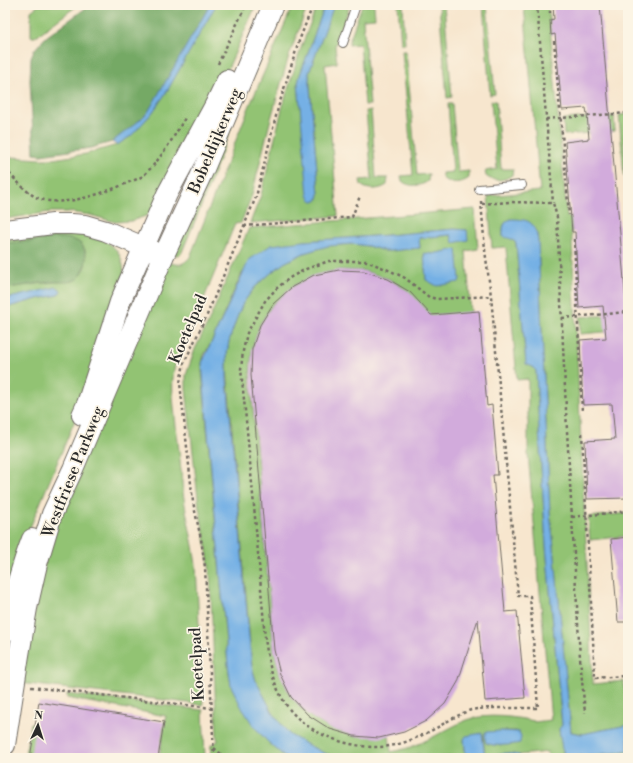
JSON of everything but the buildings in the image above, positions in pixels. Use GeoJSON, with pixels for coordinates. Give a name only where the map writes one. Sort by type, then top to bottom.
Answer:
{"type":"FeatureCollection","features":[{"type":"Feature","properties":{"kind":"street","name":"Bobeldijkerweg"},"geometry":{"type":"LineString","coordinates":[[144,247],[167,194],[215,105],[260,5]]}},
{"type":"Feature","properties":{"kind":"street","name":"Bobeldijkerweg"},"geometry":{"type":"LineString","coordinates":[[164,255],[203,171],[273,5]]}},
{"type":"Feature","properties":{"kind":"street"},"geometry":{"type":"LineString","coordinates":[[5,230],[53,224],[85,225],[100,229],[164,255]]}},
{"type":"Feature","properties":{"kind":"street","name":"Westfriese Parkweg"},"geometry":{"type":"LineString","coordinates":[[5,632],[24,559],[53,481],[87,404],[120,302],[144,247]]}},
{"type":"Feature","properties":{"kind":"street","name":"Westfriese Parkweg"},"geometry":{"type":"LineString","coordinates":[[5,745],[27,608],[37,564],[52,514],[76,462],[164,255]]}},
{"type":"Feature","properties":{"kind":"lane"},"geometry":{"type":"LineString","coordinates":[[342,43],[356,5]]}},
{"type":"Feature","properties":{"kind":"lane"},"geometry":{"type":"LineString","coordinates":[[479,189],[522,185]]}},
{"type":"Feature","properties":{"kind":"path"},"geometry":{"type":"LineString","coordinates":[[216,68],[246,5]]}},
{"type":"Feature","properties":{"kind":"path","name":"Koetelpad"},"geometry":{"type":"LineString","coordinates":[[214,758],[205,567],[193,502],[180,383],[184,363],[256,197],[278,108],[299,41],[313,5]]}},
{"type":"Feature","properties":{"kind":"path"},"geometry":{"type":"LineString","coordinates":[[537,5],[553,203],[557,217],[566,431],[580,658],[585,712]]}},
{"type":"Feature","properties":{"kind":"path"},"geometry":{"type":"LineString","coordinates":[[550,5],[550,13]]}},
{"type":"Feature","properties":{"kind":"path"},"geometry":{"type":"LineString","coordinates":[[554,41],[569,215]]}},
{"type":"Feature","properties":{"kind":"path"},"geometry":{"type":"LineString","coordinates":[[546,119],[628,113]]}},
{"type":"Feature","properties":{"kind":"path"},"geometry":{"type":"LineString","coordinates":[[5,169],[34,196],[49,202],[78,200],[110,190],[143,176],[158,160],[187,116]]}},
{"type":"Feature","properties":{"kind":"path"},"geometry":{"type":"LineString","coordinates":[[479,189],[482,204],[485,250],[491,296],[518,596],[530,596],[538,708],[483,708],[470,711],[454,717],[418,737],[401,744],[375,747],[363,746],[343,742],[326,736],[309,727],[288,707],[280,694],[269,662],[265,640],[242,369],[243,351],[247,333],[265,302],[277,288],[291,276],[329,261],[366,261],[406,278],[429,297],[438,299],[491,296]]}},
{"type":"Feature","properties":{"kind":"path"},"geometry":{"type":"LineString","coordinates":[[244,226],[352,217],[360,196]]}},
{"type":"Feature","properties":{"kind":"path"},"geometry":{"type":"LineString","coordinates":[[482,204],[509,202],[553,203]]}},
{"type":"Feature","properties":{"kind":"path"},"geometry":{"type":"LineString","coordinates":[[574,239],[582,412]]}},
{"type":"Feature","properties":{"kind":"path"},"geometry":{"type":"LineString","coordinates":[[562,318],[628,312]]}},
{"type":"Feature","properties":{"kind":"path"},"geometry":{"type":"LineString","coordinates":[[582,433],[595,678],[625,676]]}},
{"type":"Feature","properties":{"kind":"path"},"geometry":{"type":"LineString","coordinates":[[572,517],[628,511]]}},
{"type":"Feature","properties":{"kind":"path"},"geometry":{"type":"LineString","coordinates":[[29,687],[212,708]]}},
{"type":"Feature","properties":{"kind":"path"},"geometry":{"type":"LineString","coordinates":[[213,748],[226,758]]}},
{"type":"Feature","properties":{"kind":"green space"},"geometry":{"type":"Polygon","coordinates":[[[39,5],[78,5],[35,37],[32,37],[31,11],[39,5]]]}},
{"type":"Feature","properties":{"kind":"green space"},"geometry":{"type":"Polygon","coordinates":[[[90,5],[210,5],[148,112],[140,120],[112,142],[91,148],[41,155],[34,154],[30,81],[31,57],[34,50],[46,37],[90,5]]]}},
{"type":"Feature","properties":{"kind":"green space"},"geometry":{"type":"Polygon","coordinates":[[[216,5],[256,5],[223,80],[156,207],[146,216],[131,221],[115,222],[90,215],[69,212],[50,212],[5,219],[5,55],[9,156],[53,159],[86,154],[117,145],[131,136],[152,113],[166,93],[216,5]]]}},
{"type":"Feature","properties":{"kind":"green space"},"geometry":{"type":"Polygon","coordinates":[[[278,5],[284,5],[236,115],[182,252],[180,255],[176,255],[171,252],[278,5]]]}},
{"type":"Feature","properties":{"kind":"green space"},"geometry":{"type":"Polygon","coordinates":[[[293,5],[308,5],[288,59],[270,122],[252,195],[241,223],[235,224],[177,359],[173,375],[173,401],[183,492],[196,565],[203,705],[19,683],[51,535],[166,261],[182,264],[190,257],[247,112],[293,5]]]}},
{"type":"Feature","properties":{"kind":"green space"},"geometry":{"type":"Polygon","coordinates":[[[317,5],[325,5],[298,83],[306,165],[318,199],[319,194],[309,73],[334,5],[350,5],[335,46],[337,63],[325,65],[338,216],[250,223],[261,195],[287,92],[317,5]]]}},
{"type":"Feature","properties":{"kind":"green space"},"geometry":{"type":"Polygon","coordinates":[[[362,5],[374,5],[375,18],[363,19],[370,105],[365,105],[360,44],[349,45],[362,5]]]}},
{"type":"Feature","properties":{"kind":"green space"},"geometry":{"type":"Polygon","coordinates":[[[398,5],[403,5],[405,44],[401,44],[398,5]]]}},
{"type":"Feature","properties":{"kind":"green space"},"geometry":{"type":"Polygon","coordinates":[[[439,5],[444,5],[452,97],[447,98],[439,5]]]}},
{"type":"Feature","properties":{"kind":"green space"},"geometry":{"type":"Polygon","coordinates":[[[483,5],[487,5],[495,94],[490,95],[483,5]]]}},
{"type":"Feature","properties":{"kind":"green space"},"geometry":{"type":"Polygon","coordinates":[[[524,5],[548,5],[567,217],[571,217],[593,684],[624,681],[628,725],[582,734],[571,732],[550,513],[537,232],[535,228],[511,219],[503,228],[503,236],[510,238],[516,243],[526,364],[533,367],[536,371],[546,546],[562,726],[559,729],[564,758],[548,758],[548,752],[519,755],[506,753],[492,756],[491,758],[485,758],[483,734],[464,739],[466,758],[457,758],[456,756],[430,758],[418,754],[405,758],[339,758],[324,753],[290,735],[273,713],[256,681],[252,667],[227,368],[229,341],[243,303],[255,287],[271,273],[284,263],[304,253],[327,246],[353,244],[368,246],[385,251],[420,248],[419,238],[452,235],[467,230],[454,229],[304,241],[242,273],[211,343],[204,355],[202,371],[231,686],[253,725],[267,741],[286,758],[210,758],[211,745],[218,741],[210,573],[199,508],[186,389],[186,375],[195,349],[249,228],[475,209],[478,249],[466,251],[471,312],[435,327],[409,292],[389,279],[364,271],[339,270],[315,275],[292,287],[273,304],[260,325],[252,350],[250,375],[274,650],[280,674],[291,696],[308,715],[329,728],[353,736],[378,737],[389,735],[391,752],[415,745],[461,722],[475,718],[501,716],[534,722],[551,720],[528,454],[528,379],[517,380],[506,248],[492,248],[488,196],[540,191],[524,5]],[[457,249],[432,254],[424,253],[426,280],[457,249]],[[502,731],[485,735],[486,743],[496,745],[514,744],[516,731],[502,731]]]}},
{"type":"Feature","properties":{"kind":"green space"},"geometry":{"type":"Polygon","coordinates":[[[402,51],[406,51],[417,175],[429,174],[428,181],[418,185],[405,183],[402,181],[401,176],[413,175],[402,51]]]}},
{"type":"Feature","properties":{"kind":"green space"},"geometry":{"type":"Polygon","coordinates":[[[491,101],[496,101],[501,169],[513,169],[512,175],[506,179],[495,180],[489,178],[486,176],[485,171],[497,169],[491,101]]]}},
{"type":"Feature","properties":{"kind":"green space"},"geometry":{"type":"Polygon","coordinates":[[[448,104],[452,104],[458,172],[469,171],[469,178],[459,182],[452,182],[442,178],[442,173],[453,172],[448,104]]]}},
{"type":"Feature","properties":{"kind":"green space"},"geometry":{"type":"Polygon","coordinates":[[[371,110],[376,178],[388,178],[387,185],[374,189],[364,187],[361,185],[360,180],[372,179],[366,111],[371,110]]]}},
{"type":"Feature","properties":{"kind":"green space"},"geometry":{"type":"Polygon","coordinates":[[[628,114],[628,141],[624,142],[628,176],[624,176],[619,115],[628,114]]]}},
{"type":"Feature","properties":{"kind":"green space"},"geometry":{"type":"Polygon","coordinates":[[[614,116],[615,131],[564,135],[563,119],[614,116]]]}},
{"type":"Feature","properties":{"kind":"green space"},"geometry":{"type":"Polygon","coordinates":[[[57,232],[91,236],[110,244],[117,251],[122,260],[124,273],[83,401],[29,530],[16,567],[5,612],[5,308],[58,295],[5,299],[5,288],[73,281],[85,269],[86,252],[81,244],[68,239],[60,238],[8,243],[5,243],[5,240],[57,232]]]}},
{"type":"Feature","properties":{"kind":"green space"},"geometry":{"type":"Polygon","coordinates":[[[49,238],[70,239],[81,244],[84,248],[86,259],[84,270],[81,275],[71,282],[53,282],[5,288],[5,243],[49,238]]]}},
{"type":"Feature","properties":{"kind":"green space"},"geometry":{"type":"Polygon","coordinates":[[[628,314],[628,330],[580,334],[580,317],[628,314]]]}},
{"type":"Feature","properties":{"kind":"green space"},"geometry":{"type":"Polygon","coordinates":[[[628,513],[628,536],[590,540],[588,517],[628,513]]]}},
{"type":"Feature","properties":{"kind":"green space"},"geometry":{"type":"Polygon","coordinates":[[[67,694],[203,710],[205,758],[159,758],[166,716],[67,698],[67,694]]]}},
{"type":"Feature","properties":{"kind":"green space"},"geometry":{"type":"Polygon","coordinates":[[[31,723],[42,725],[36,758],[24,758],[31,723]]]}},
{"type":"Feature","properties":{"kind":"green space"},"geometry":{"type":"Polygon","coordinates":[[[628,750],[628,758],[570,758],[614,753],[628,750]]]}},
{"type":"Feature","properties":{"kind":"water"},"geometry":{"type":"Polygon","coordinates":[[[210,5],[216,5],[166,93],[152,113],[131,136],[117,145],[112,142],[148,112],[210,5]]]}},
{"type":"Feature","properties":{"kind":"water"},"geometry":{"type":"Polygon","coordinates":[[[325,5],[334,5],[309,73],[319,194],[317,201],[313,201],[308,195],[298,83],[325,5]]]}},
{"type":"Feature","properties":{"kind":"water"},"geometry":{"type":"Polygon","coordinates":[[[511,219],[523,220],[530,223],[535,230],[538,241],[550,513],[571,732],[582,734],[628,725],[628,750],[621,752],[564,758],[562,749],[559,729],[562,725],[546,546],[536,371],[533,367],[526,364],[516,243],[511,239],[503,237],[503,228],[511,219]]]}},
{"type":"Feature","properties":{"kind":"water"},"geometry":{"type":"Polygon","coordinates":[[[454,229],[467,230],[468,240],[453,243],[451,235],[419,238],[420,248],[385,251],[368,246],[353,244],[328,246],[304,253],[284,263],[255,287],[243,303],[229,341],[227,354],[227,379],[252,667],[256,681],[273,713],[290,735],[324,753],[339,758],[286,758],[267,741],[253,725],[242,708],[231,686],[202,363],[249,260],[271,245],[454,229]]]}},
{"type":"Feature","properties":{"kind":"water"},"geometry":{"type":"Polygon","coordinates":[[[457,249],[459,282],[437,286],[426,280],[424,253],[432,254],[457,249]]]}},
{"type":"Feature","properties":{"kind":"water"},"geometry":{"type":"Polygon","coordinates":[[[57,287],[61,291],[58,295],[5,308],[5,299],[57,287]]]}},
{"type":"Feature","properties":{"kind":"water"},"geometry":{"type":"Polygon","coordinates":[[[485,732],[519,732],[521,736],[520,743],[498,745],[486,743],[485,732]]]}},
{"type":"Feature","properties":{"kind":"water"},"geometry":{"type":"Polygon","coordinates":[[[482,733],[485,758],[466,758],[464,739],[466,736],[482,733]]]}},
{"type":"Feature","properties":{"kind":"water"},"geometry":{"type":"Polygon","coordinates":[[[506,753],[519,755],[522,758],[491,758],[492,756],[506,753]]]}}]}
